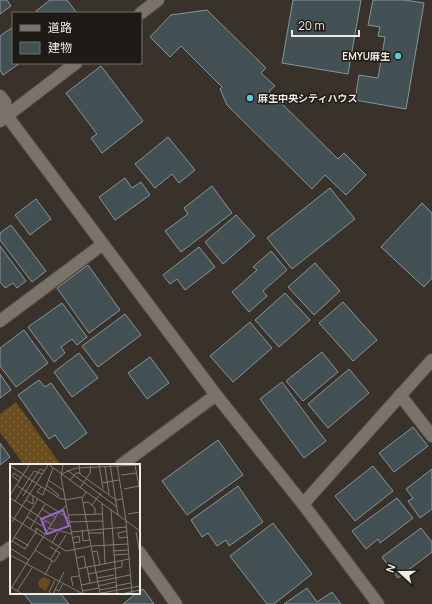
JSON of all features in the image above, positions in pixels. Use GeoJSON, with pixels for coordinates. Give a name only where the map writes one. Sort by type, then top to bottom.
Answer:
{"type":"FeatureCollection","features":[{"type":"Feature","properties":{"kind":"street"},"geometry":{"type":"LineString","coordinates":[[142,12],[158,0]]}},
{"type":"Feature","properties":{"kind":"street"},"geometry":{"type":"LineString","coordinates":[[4,118],[75,64]]}},
{"type":"Feature","properties":{"kind":"street"},"geometry":{"type":"LineString","coordinates":[[0,96],[5,102],[4,118],[103,244],[216,395],[303,504],[378,604]]}},
{"type":"Feature","properties":{"kind":"street"},"geometry":{"type":"LineString","coordinates":[[0,321],[103,244]]}},
{"type":"Feature","properties":{"kind":"street"},"geometry":{"type":"LineString","coordinates":[[303,504],[432,360]]}},
{"type":"Feature","properties":{"kind":"street"},"geometry":{"type":"LineString","coordinates":[[122,464],[216,395]]}},
{"type":"Feature","properties":{"kind":"street"},"geometry":{"type":"LineString","coordinates":[[400,396],[432,436]]}},
{"type":"Feature","properties":{"kind":"street"},"geometry":{"type":"LineString","coordinates":[[0,555],[10,548]]}},
{"type":"Feature","properties":{"kind":"street"},"geometry":{"type":"LineString","coordinates":[[140,553],[176,604]]}},
{"type":"Feature","properties":{"kind":"shaded area"},"geometry":{"type":"Polygon","coordinates":[[[16,402],[60,464],[23,464],[0,432],[0,414],[16,402]]]}},
{"type":"Feature","properties":{"kind":"building"},"geometry":{"type":"Polygon","coordinates":[[[0,0],[7,0],[11,6],[0,14],[0,0]]]}},
{"type":"Feature","properties":{"kind":"building"},"geometry":{"type":"Polygon","coordinates":[[[50,0],[67,0],[76,12],[37,12],[36,11],[50,0]]]}},
{"type":"Feature","properties":{"kind":"building"},"geometry":{"type":"Polygon","coordinates":[[[293,0],[361,0],[348,74],[282,63],[293,0]]]}},
{"type":"Feature","properties":{"kind":"building","name":"EMYU麻生"},"geometry":{"type":"Polygon","coordinates":[[[373,0],[405,0],[424,3],[406,109],[355,100],[359,75],[378,78],[385,37],[378,36],[380,27],[368,25],[373,0]]]}},
{"type":"Feature","properties":{"kind":"building","name":"麻生中央シティハウス"},"geometry":{"type":"Polygon","coordinates":[[[207,10],[266,68],[261,73],[275,86],[269,91],[338,159],[344,153],[366,175],[346,195],[325,175],[312,189],[227,105],[220,89],[222,87],[181,46],[170,57],[150,37],[171,15],[207,10]]]}},
{"type":"Feature","properties":{"kind":"building"},"geometry":{"type":"Polygon","coordinates":[[[12,28],[12,64],[19,64],[3,75],[0,70],[0,36],[12,28]]]}},
{"type":"Feature","properties":{"kind":"building"},"geometry":{"type":"Polygon","coordinates":[[[101,66],[143,121],[102,153],[91,138],[97,134],[66,93],[101,66]]]}},
{"type":"Feature","properties":{"kind":"building"},"geometry":{"type":"Polygon","coordinates":[[[168,137],[195,170],[179,183],[172,174],[155,188],[135,164],[168,137]]]}},
{"type":"Feature","properties":{"kind":"building"},"geometry":{"type":"Polygon","coordinates":[[[125,178],[132,188],[141,182],[150,195],[115,220],[99,197],[125,178]]]}},
{"type":"Feature","properties":{"kind":"building"},"geometry":{"type":"Polygon","coordinates":[[[212,186],[232,213],[181,252],[165,231],[188,214],[184,208],[212,186]]]}},
{"type":"Feature","properties":{"kind":"building"},"geometry":{"type":"Polygon","coordinates":[[[330,188],[355,219],[292,269],[267,238],[330,188]]]}},
{"type":"Feature","properties":{"kind":"building"},"geometry":{"type":"Polygon","coordinates":[[[36,199],[51,219],[30,235],[15,215],[36,199]]]}},
{"type":"Feature","properties":{"kind":"building"},"geometry":{"type":"Polygon","coordinates":[[[422,203],[432,213],[432,278],[424,287],[381,247],[422,203]]]}},
{"type":"Feature","properties":{"kind":"building"},"geometry":{"type":"Polygon","coordinates":[[[236,215],[255,236],[223,264],[205,242],[236,215]]]}},
{"type":"Feature","properties":{"kind":"building"},"geometry":{"type":"Polygon","coordinates":[[[11,225],[46,271],[32,282],[0,240],[0,233],[11,225]]]}},
{"type":"Feature","properties":{"kind":"building"},"geometry":{"type":"Polygon","coordinates":[[[0,246],[26,281],[17,288],[13,283],[5,288],[0,282],[0,246]]]}},
{"type":"Feature","properties":{"kind":"building"},"geometry":{"type":"Polygon","coordinates":[[[199,247],[215,267],[185,290],[177,279],[170,284],[163,275],[199,247]]]}},
{"type":"Feature","properties":{"kind":"building"},"geometry":{"type":"Polygon","coordinates":[[[271,251],[287,270],[263,291],[267,296],[249,312],[232,292],[257,270],[253,267],[271,251]]]}},
{"type":"Feature","properties":{"kind":"building"},"geometry":{"type":"Polygon","coordinates":[[[315,263],[340,291],[314,315],[288,287],[315,263]]]}},
{"type":"Feature","properties":{"kind":"building"},"geometry":{"type":"Polygon","coordinates":[[[88,265],[120,310],[89,333],[57,288],[88,265]]]}},
{"type":"Feature","properties":{"kind":"building"},"geometry":{"type":"Polygon","coordinates":[[[285,293],[310,320],[279,347],[255,320],[285,293]]]}},
{"type":"Feature","properties":{"kind":"building"},"geometry":{"type":"Polygon","coordinates":[[[343,302],[377,340],[353,361],[319,323],[343,302]]]}},
{"type":"Feature","properties":{"kind":"building"},"geometry":{"type":"Polygon","coordinates":[[[62,303],[87,337],[77,345],[72,339],[61,347],[65,353],[54,362],[28,327],[62,303]]]}},
{"type":"Feature","properties":{"kind":"building"},"geometry":{"type":"Polygon","coordinates":[[[125,314],[141,335],[98,367],[82,346],[125,314]]]}},
{"type":"Feature","properties":{"kind":"building"},"geometry":{"type":"Polygon","coordinates":[[[250,322],[272,348],[233,382],[210,356],[250,322]]]}},
{"type":"Feature","properties":{"kind":"building"},"geometry":{"type":"Polygon","coordinates":[[[24,330],[48,363],[16,387],[0,366],[0,348],[24,330]]]}},
{"type":"Feature","properties":{"kind":"building"},"geometry":{"type":"Polygon","coordinates":[[[322,352],[338,372],[303,401],[286,381],[322,352]]]}},
{"type":"Feature","properties":{"kind":"building"},"geometry":{"type":"Polygon","coordinates":[[[79,353],[98,378],[72,397],[54,372],[79,353]]]}},
{"type":"Feature","properties":{"kind":"building"},"geometry":{"type":"Polygon","coordinates":[[[150,357],[169,383],[147,399],[128,373],[150,357]]]}},
{"type":"Feature","properties":{"kind":"building"},"geometry":{"type":"Polygon","coordinates":[[[349,369],[369,393],[328,428],[308,404],[349,369]]]}},
{"type":"Feature","properties":{"kind":"building"},"geometry":{"type":"Polygon","coordinates":[[[0,374],[11,390],[0,398],[0,374]]]}},
{"type":"Feature","properties":{"kind":"building"},"geometry":{"type":"Polygon","coordinates":[[[39,380],[45,387],[51,383],[87,433],[65,449],[55,435],[49,439],[18,395],[39,380]]]}},
{"type":"Feature","properties":{"kind":"building"},"geometry":{"type":"Polygon","coordinates":[[[282,382],[326,441],[304,458],[260,399],[282,382]]]}},
{"type":"Feature","properties":{"kind":"building"},"geometry":{"type":"Polygon","coordinates":[[[413,427],[428,446],[394,472],[379,453],[413,427]]]}},
{"type":"Feature","properties":{"kind":"building"},"geometry":{"type":"Polygon","coordinates":[[[218,440],[243,475],[187,515],[162,481],[218,440]]]}},
{"type":"Feature","properties":{"kind":"building"},"geometry":{"type":"Polygon","coordinates":[[[0,443],[10,457],[0,465],[0,443]]]}},
{"type":"Feature","properties":{"kind":"building"},"geometry":{"type":"Polygon","coordinates":[[[373,466],[393,491],[355,521],[335,496],[373,466]]]}},
{"type":"Feature","properties":{"kind":"building"},"geometry":{"type":"Polygon","coordinates":[[[432,469],[432,509],[420,518],[408,501],[413,498],[406,489],[432,469]]]}},
{"type":"Feature","properties":{"kind":"building"},"geometry":{"type":"Polygon","coordinates":[[[238,486],[263,522],[229,546],[226,540],[217,546],[208,533],[202,537],[191,520],[238,486]]]}},
{"type":"Feature","properties":{"kind":"building"},"geometry":{"type":"Polygon","coordinates":[[[397,498],[413,518],[380,543],[378,539],[366,549],[352,531],[397,498]]]}},
{"type":"Feature","properties":{"kind":"building"},"geometry":{"type":"Polygon","coordinates":[[[273,523],[312,574],[274,604],[267,604],[230,556],[273,523]]]}},
{"type":"Feature","properties":{"kind":"building"},"geometry":{"type":"Polygon","coordinates":[[[421,528],[432,542],[432,552],[398,578],[382,557],[421,528]]]}},
{"type":"Feature","properties":{"kind":"building"},"geometry":{"type":"Polygon","coordinates":[[[307,588],[317,602],[332,592],[341,604],[284,604],[307,588]]]}},
{"type":"Feature","properties":{"kind":"building"},"geometry":{"type":"Polygon","coordinates":[[[143,589],[154,604],[123,604],[136,594],[140,594],[140,591],[143,589]]]}},
{"type":"Feature","properties":{"kind":"building"},"geometry":{"type":"Polygon","coordinates":[[[24,594],[61,594],[69,604],[32,604],[24,594]]]}},
{"type":"Feature","properties":{"kind":"place","name":"EMYU麻生"},"geometry":{"type":"Point","coordinates":[398,56]}},
{"type":"Feature","properties":{"kind":"place","name":"麻生中央シティハウス"},"geometry":{"type":"Point","coordinates":[250,98]}}]}
